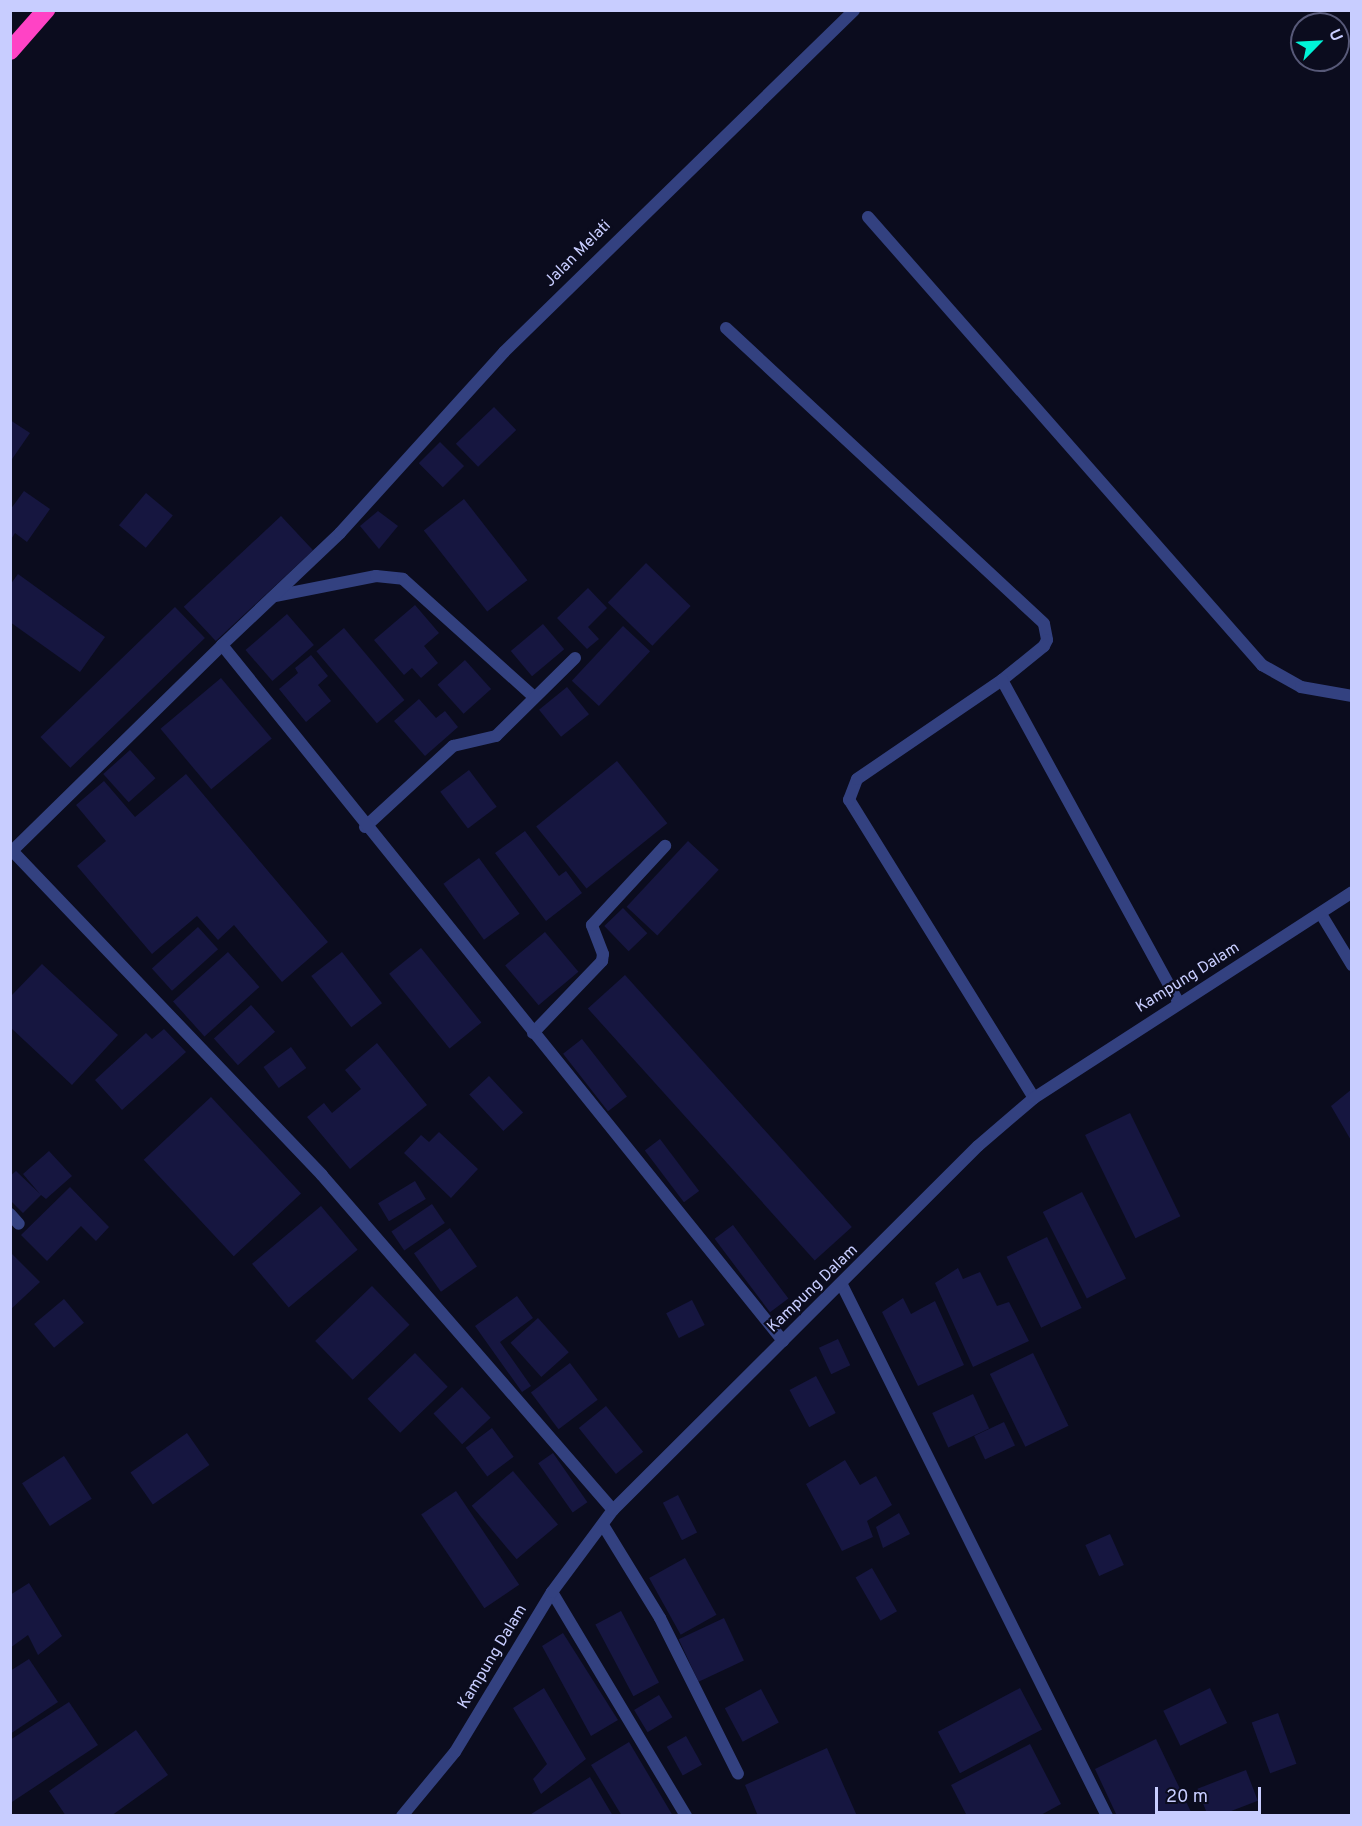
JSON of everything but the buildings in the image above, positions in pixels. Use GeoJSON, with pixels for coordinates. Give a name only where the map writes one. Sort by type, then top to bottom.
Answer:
{"type":"FeatureCollection","features":[{"type":"Feature","properties":{"kind":"highway"},"geometry":{"type":"LineString","coordinates":[[10,51],[46,10]]}},
{"type":"Feature","properties":{"kind":"street","name":"Jalan Melati"},"geometry":{"type":"LineString","coordinates":[[11,851],[340,533],[512,344],[854,10]]}},
{"type":"Feature","properties":{"kind":"street"},"geometry":{"type":"LineString","coordinates":[[868,217],[1262,665],[1301,687],[1352,696]]}},
{"type":"Feature","properties":{"kind":"street"},"geometry":{"type":"LineString","coordinates":[[726,328],[1044,624],[1047,640],[1044,646],[1002,680],[857,779],[849,801],[1034,1098]]}},
{"type":"Feature","properties":{"kind":"street"},"geometry":{"type":"LineString","coordinates":[[273,596],[376,576],[403,579],[534,697]]}},
{"type":"Feature","properties":{"kind":"street"},"geometry":{"type":"LineString","coordinates":[[222,645],[365,827],[783,1341]]}},
{"type":"Feature","properties":{"kind":"street"},"geometry":{"type":"LineString","coordinates":[[365,827],[451,748],[496,736],[575,658]]}},
{"type":"Feature","properties":{"kind":"street"},"geometry":{"type":"LineString","coordinates":[[1002,680],[1178,1002]]}},
{"type":"Feature","properties":{"kind":"street"},"geometry":{"type":"LineString","coordinates":[[533,1033],[602,961],[603,954],[592,925],[665,846]]}},
{"type":"Feature","properties":{"kind":"street"},"geometry":{"type":"LineString","coordinates":[[11,851],[322,1175],[614,1510]]}},
{"type":"Feature","properties":{"kind":"street","name":"Kampung Dalam"},"geometry":{"type":"LineString","coordinates":[[402,1815],[455,1752],[552,1592],[614,1510],[783,1341],[842,1286],[978,1146],[1034,1098],[1178,1002],[1321,914],[1352,892]]}},
{"type":"Feature","properties":{"kind":"street"},"geometry":{"type":"LineString","coordinates":[[1321,914],[1352,965]]}},
{"type":"Feature","properties":{"kind":"street"},"geometry":{"type":"LineString","coordinates":[[842,1286],[1107,1815]]}},
{"type":"Feature","properties":{"kind":"street"},"geometry":{"type":"LineString","coordinates":[[603,1525],[660,1618],[738,1774]]}},
{"type":"Feature","properties":{"kind":"street"},"geometry":{"type":"LineString","coordinates":[[552,1592],[686,1815]]}}]}
